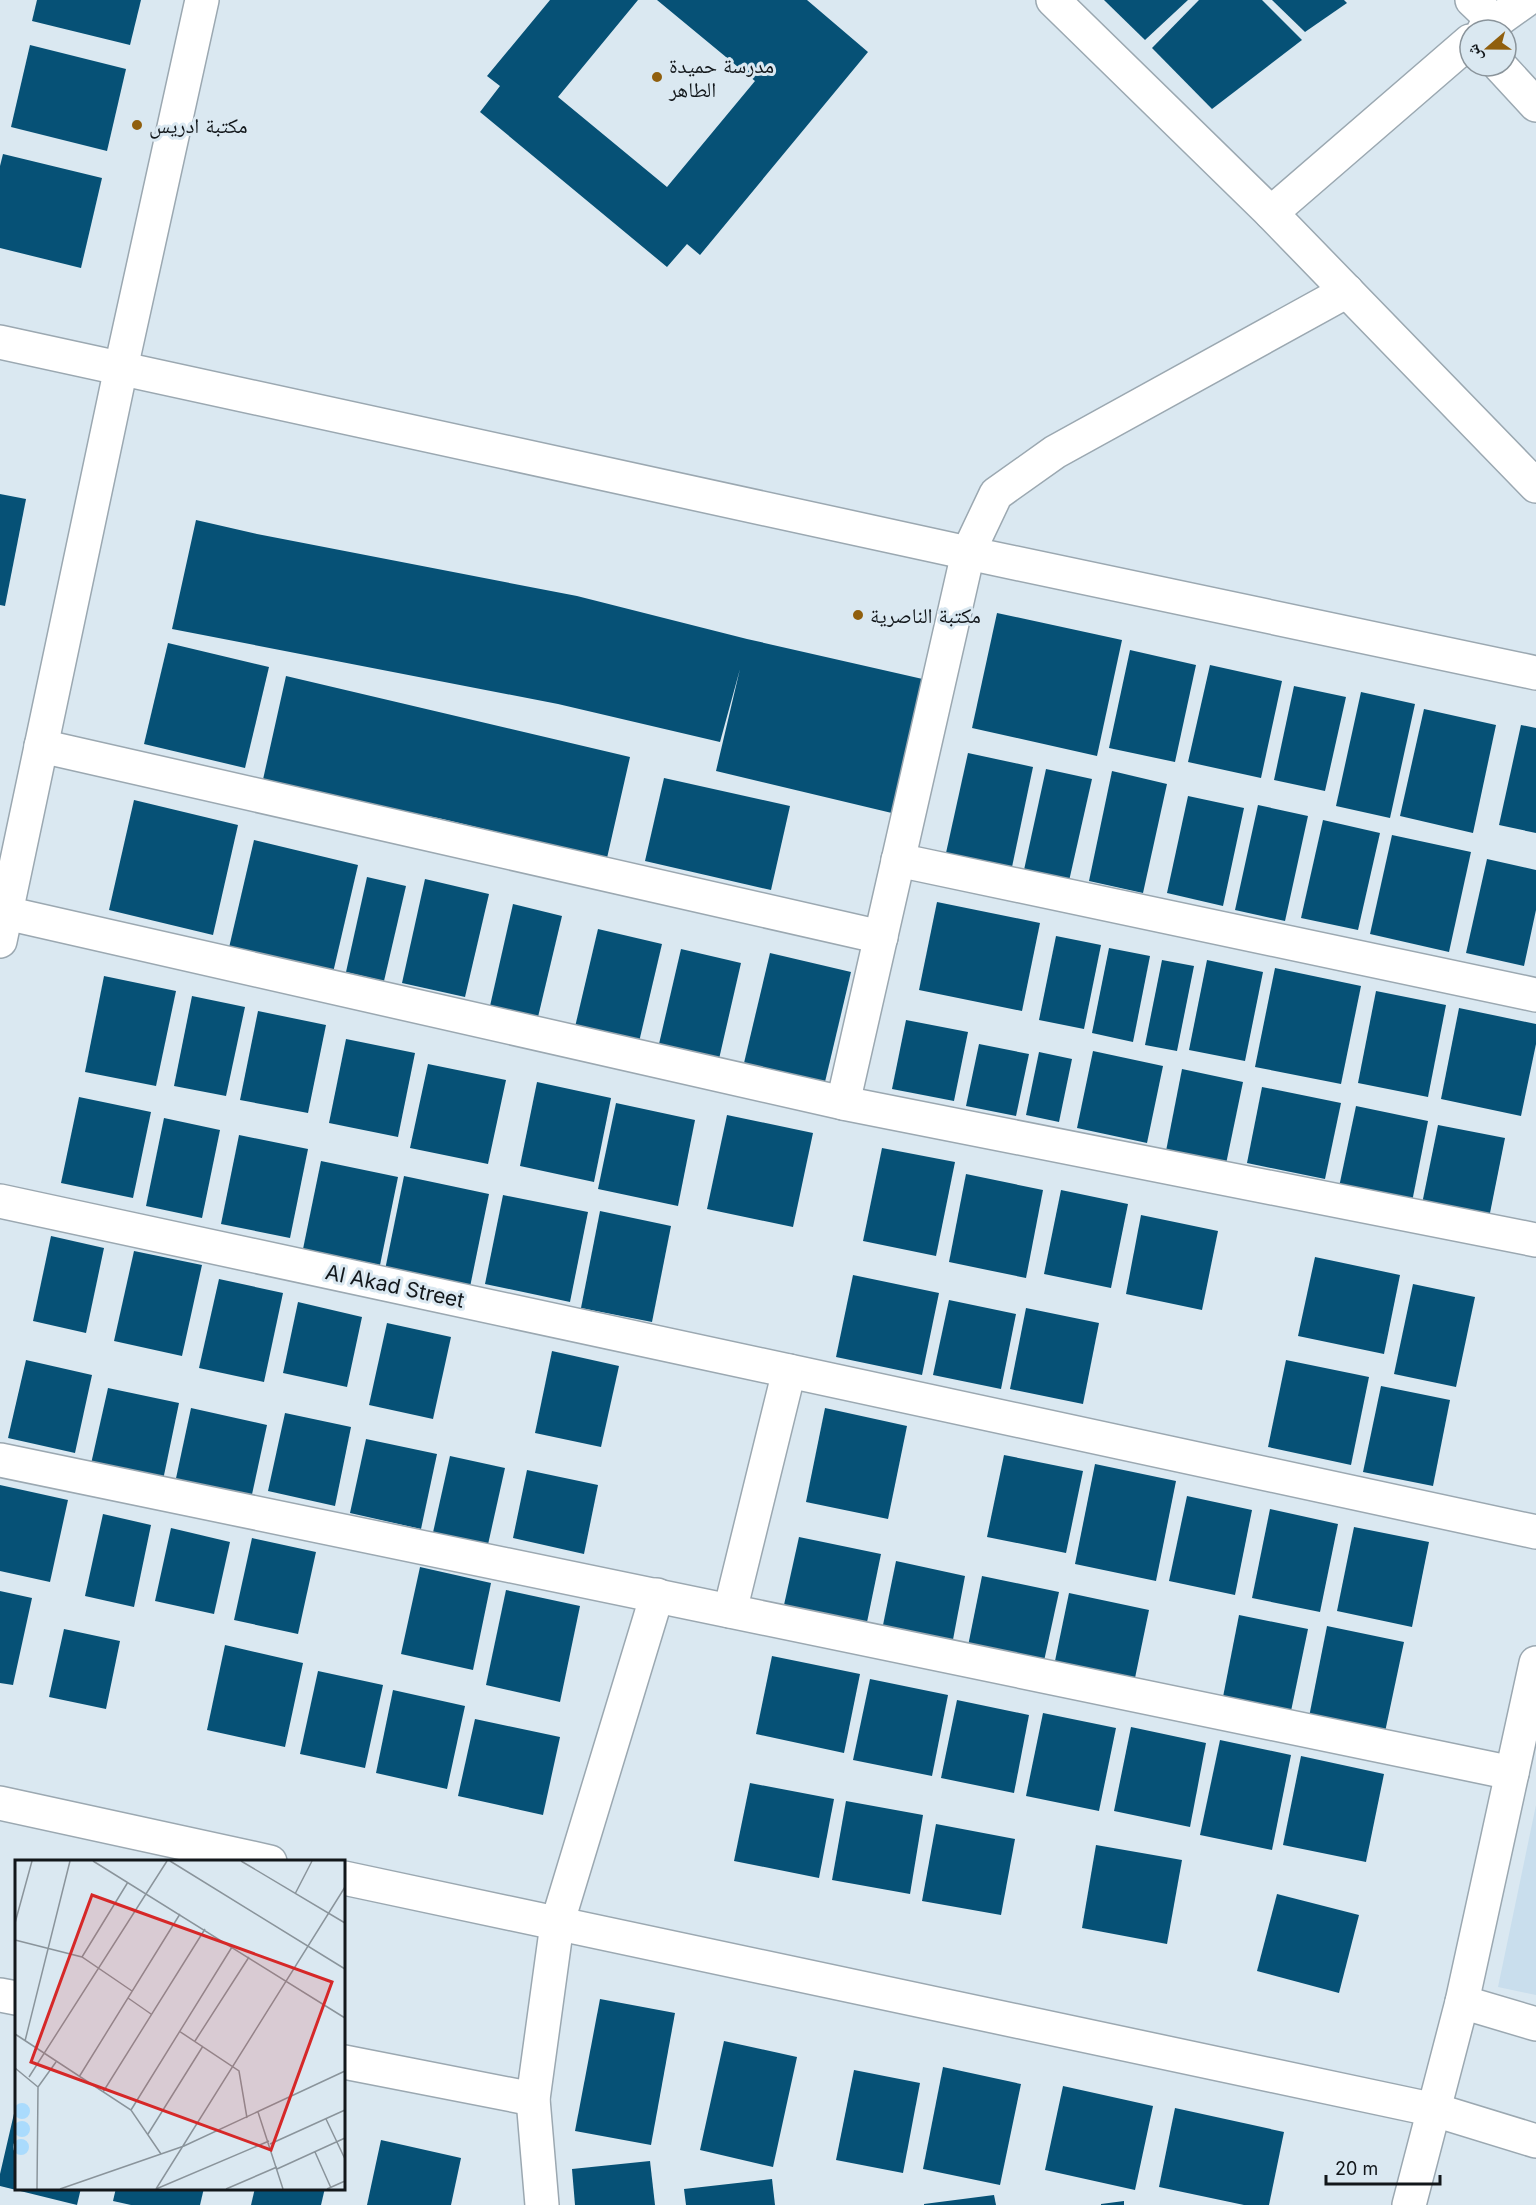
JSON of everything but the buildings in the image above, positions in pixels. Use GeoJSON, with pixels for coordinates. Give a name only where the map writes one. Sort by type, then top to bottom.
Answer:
{"type":"FeatureCollection","features":[{"type":"Feature","properties":{"kind":"street"},"geometry":{"type":"LineString","coordinates":[[202,0],[120,368],[3,927],[843,1103],[1536,1240]]}},
{"type":"Feature","properties":{"kind":"street"},"geometry":{"type":"LineString","coordinates":[[1053,0],[1271,213],[1536,486]]}},
{"type":"Feature","properties":{"kind":"street"},"geometry":{"type":"LineString","coordinates":[[1490,18],[1526,0]]}},
{"type":"Feature","properties":{"kind":"street"},"geometry":{"type":"LineString","coordinates":[[1271,213],[1458,43]]}},
{"type":"Feature","properties":{"kind":"street"},"geometry":{"type":"LineString","coordinates":[[1511,78],[1536,105]]}},
{"type":"Feature","properties":{"kind":"street"},"geometry":{"type":"LineString","coordinates":[[843,1103],[968,553],[996,494],[1055,452],[1347,291]]}},
{"type":"Feature","properties":{"kind":"street"},"geometry":{"type":"LineString","coordinates":[[0,342],[968,553],[1536,673]]}},
{"type":"Feature","properties":{"kind":"street"},"geometry":{"type":"LineString","coordinates":[[41,746],[881,937]]}},
{"type":"Feature","properties":{"kind":"street"},"geometry":{"type":"LineString","coordinates":[[898,860],[1536,995]]}},
{"type":"Feature","properties":{"kind":"street","name":"Al Akad Street"},"geometry":{"type":"LineString","coordinates":[[0,1202],[1536,1532]]}},
{"type":"Feature","properties":{"kind":"street"},"geometry":{"type":"LineString","coordinates":[[730,1611],[789,1371]]}},
{"type":"Feature","properties":{"kind":"street"},"geometry":{"type":"LineString","coordinates":[[0,1460],[1512,1773]]}},
{"type":"Feature","properties":{"kind":"street"},"geometry":{"type":"LineString","coordinates":[[542,2205],[533,2099],[557,1924],[657,1595]]}},
{"type":"Feature","properties":{"kind":"street"},"geometry":{"type":"LineString","coordinates":[[1409,2205],[1462,2002],[1536,1663]]}},
{"type":"Feature","properties":{"kind":"street"},"geometry":{"type":"LineString","coordinates":[[0,1803],[261,1860]]}},
{"type":"Feature","properties":{"kind":"street"},"geometry":{"type":"LineString","coordinates":[[345,1878],[1435,2110],[1536,2141]]}},
{"type":"Feature","properties":{"kind":"street"},"geometry":{"type":"LineString","coordinates":[[0,1995],[15,1998]]}},
{"type":"Feature","properties":{"kind":"street"},"geometry":{"type":"LineString","coordinates":[[1462,2002],[1536,2024]]}},
{"type":"Feature","properties":{"kind":"street"},"geometry":{"type":"LineString","coordinates":[[345,2062],[533,2099]]}},
{"type":"Feature","properties":{"kind":"shaded area"},"geometry":{"type":"Polygon","coordinates":[[[1536,1805],[1536,1995],[1498,1987],[1536,1805]]]}},
{"type":"Feature","properties":{"kind":"place","name":"مدرسة حميدة الطاهر"},"geometry":{"type":"Point","coordinates":[657,77]}},
{"type":"Feature","properties":{"kind":"place","name":"مكتبة ادريس"},"geometry":{"type":"Point","coordinates":[137,125]}},
{"type":"Feature","properties":{"kind":"place","name":"مكتبة الناصرية"},"geometry":{"type":"Point","coordinates":[858,615]}}]}
